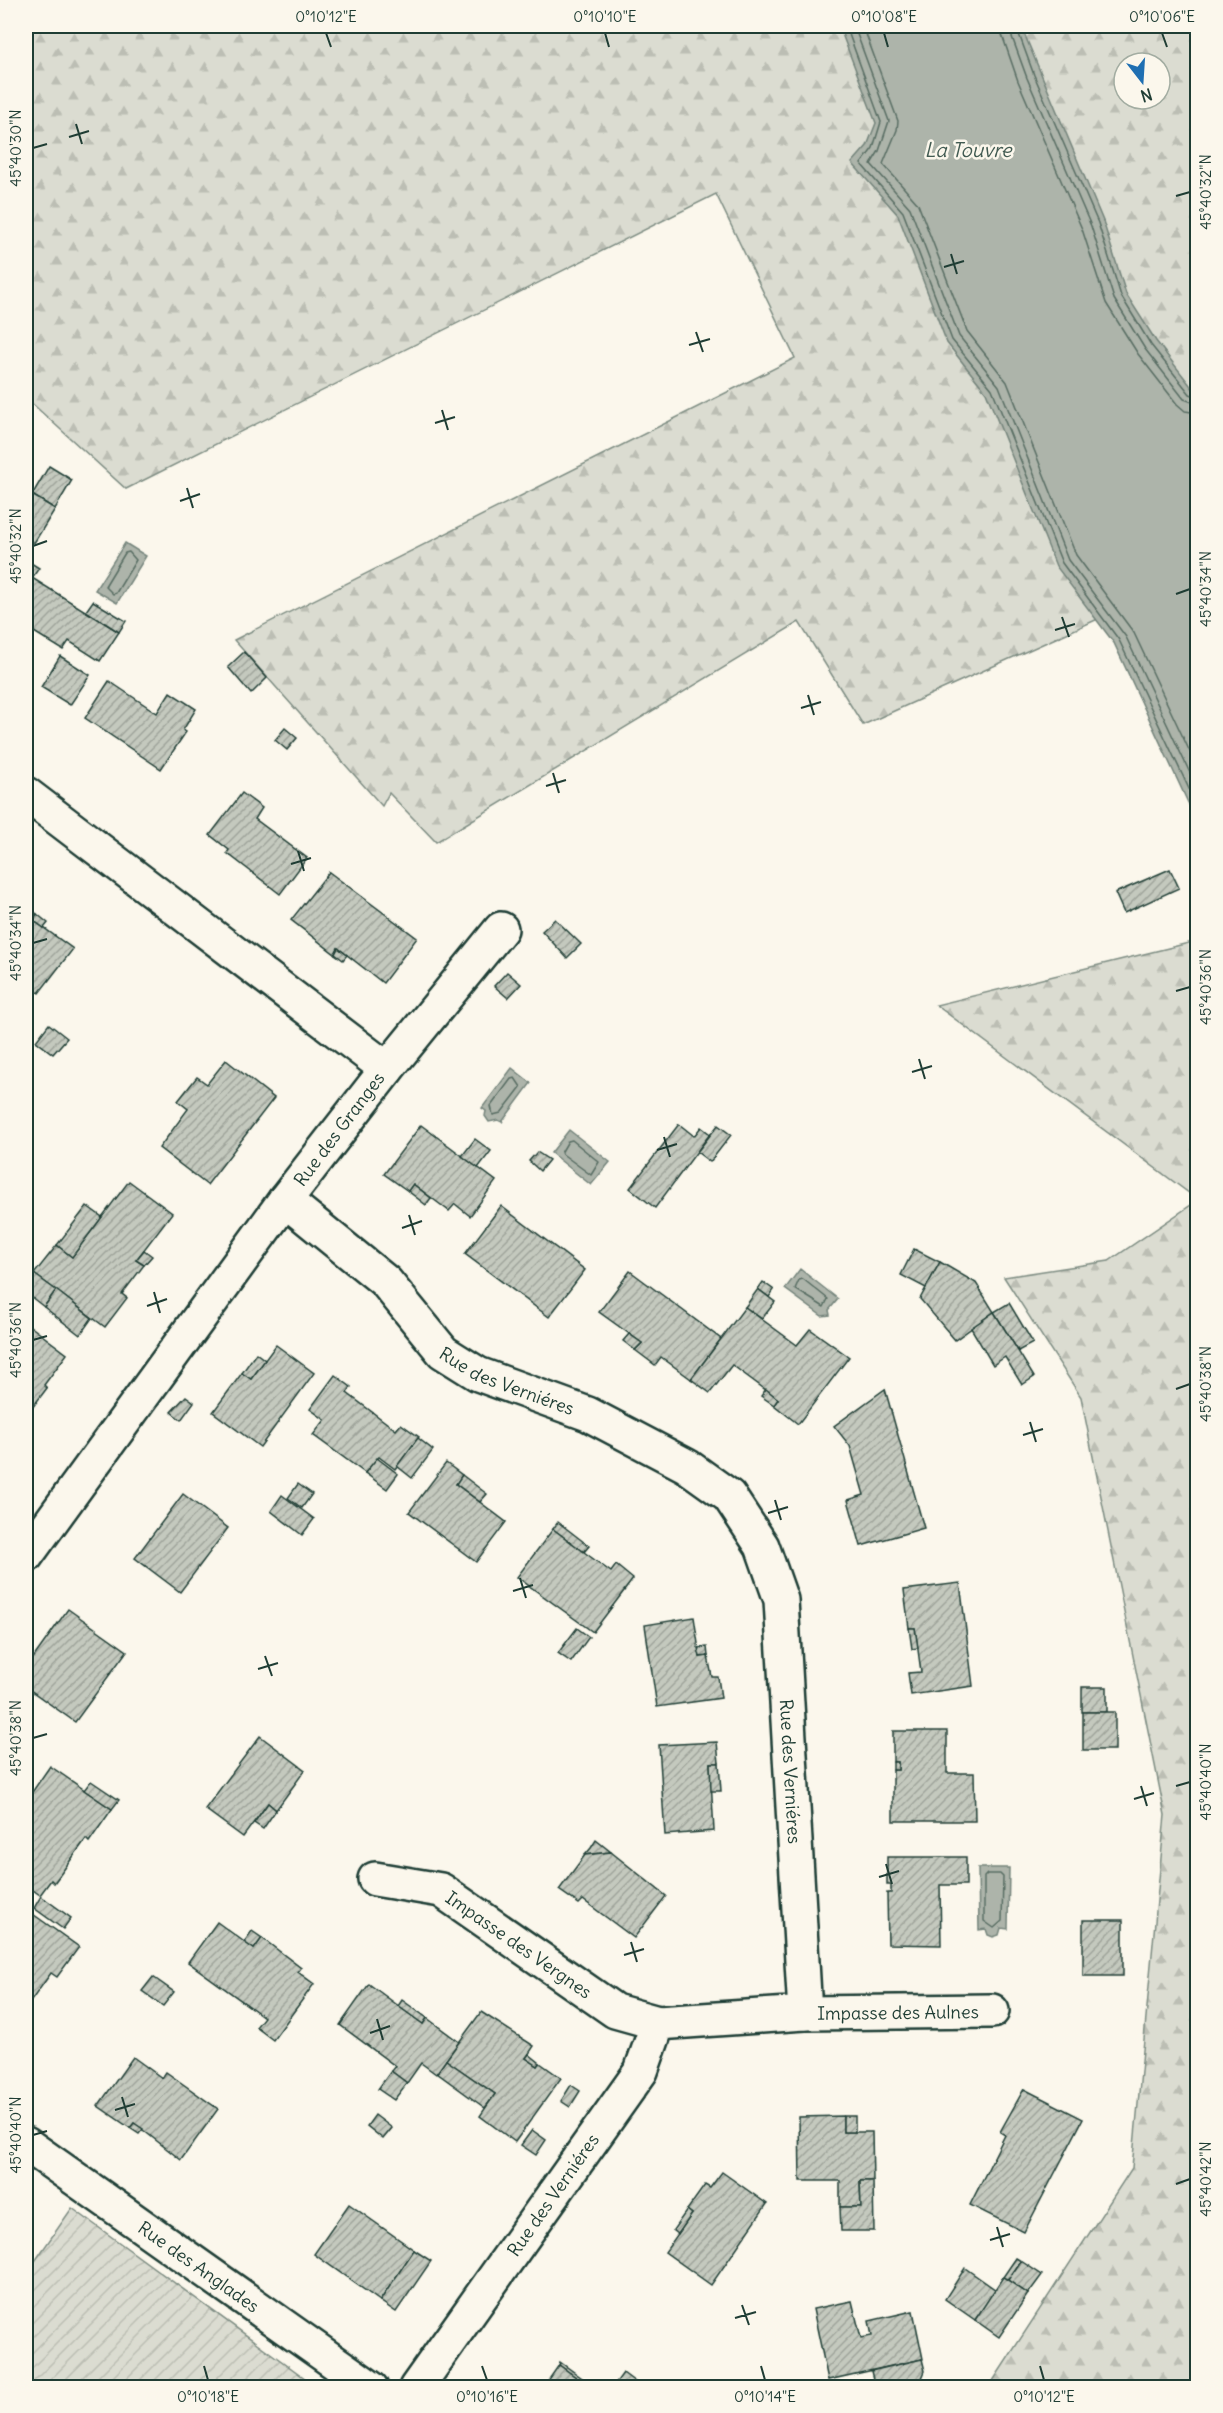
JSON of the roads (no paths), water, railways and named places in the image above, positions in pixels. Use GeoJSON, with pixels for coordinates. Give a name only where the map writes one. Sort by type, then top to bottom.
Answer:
{"type":"FeatureCollection","features":[{"type":"Feature","properties":{"kind":"street","name":"Rue des Granges"},"geometry":{"type":"LineString","coordinates":[[26,794],[387,1069],[285,1200],[26,1556]]}},
{"type":"Feature","properties":{"kind":"street"},"geometry":{"type":"LineString","coordinates":[[387,1069],[501,929]]}},
{"type":"Feature","properties":{"kind":"street","name":"Rue des Verniéres"},"geometry":{"type":"LineString","coordinates":[[285,1200],[386,1282],[443,1352],[478,1374],[588,1414],[687,1466],[729,1496],[762,1546],[782,1600],[805,2013]]}},
{"type":"Feature","properties":{"kind":"street","name":"Impasse des Vergnes"},"geometry":{"type":"LineString","coordinates":[[375,1879],[441,1890],[615,2011],[658,2023]]}},
{"type":"Feature","properties":{"kind":"street","name":"Impasse des Aulnes"},"geometry":{"type":"LineString","coordinates":[[805,2013],[992,2011]]}},
{"type":"Feature","properties":{"kind":"street"},"geometry":{"type":"LineString","coordinates":[[658,2023],[805,2013]]}},
{"type":"Feature","properties":{"kind":"street","name":"Rue des Verniéres"},"geometry":{"type":"LineString","coordinates":[[416,2388],[641,2071],[658,2023]]}},
{"type":"Feature","properties":{"kind":"street","name":"Rue des Anglades"},"geometry":{"type":"LineString","coordinates":[[26,2144],[371,2388]]}},
{"type":"Feature","properties":{"kind":"water","name":"La Touvre"},"geometry":{"type":"Polygon","coordinates":[[[839,26],[1021,26],[1103,221],[1126,294],[1156,341],[1197,394],[1197,822],[1114,643],[1056,566],[986,392],[947,343],[898,215],[852,163],[867,146],[876,123],[839,26]]]}},
{"type":"Feature","properties":{"kind":"water"},"geometry":{"type":"Polygon","coordinates":[[[125,543],[146,556],[117,603],[95,590],[125,543]]]}},
{"type":"Feature","properties":{"kind":"water"},"geometry":{"type":"Polygon","coordinates":[[[512,1068],[531,1083],[502,1122],[498,1120],[489,1122],[485,1116],[486,1111],[482,1108],[512,1068]]]}},
{"type":"Feature","properties":{"kind":"water"},"geometry":{"type":"Polygon","coordinates":[[[569,1130],[610,1162],[591,1185],[551,1153],[569,1130]]]}},
{"type":"Feature","properties":{"kind":"water"},"geometry":{"type":"Polygon","coordinates":[[[800,1269],[838,1299],[829,1310],[830,1315],[822,1316],[785,1289],[800,1269]]]}},
{"type":"Feature","properties":{"kind":"water"},"geometry":{"type":"Polygon","coordinates":[[[978,1868],[1009,1868],[1008,1929],[1001,1928],[999,1935],[993,1937],[988,1935],[986,1929],[979,1930],[978,1868]]]}}]}
